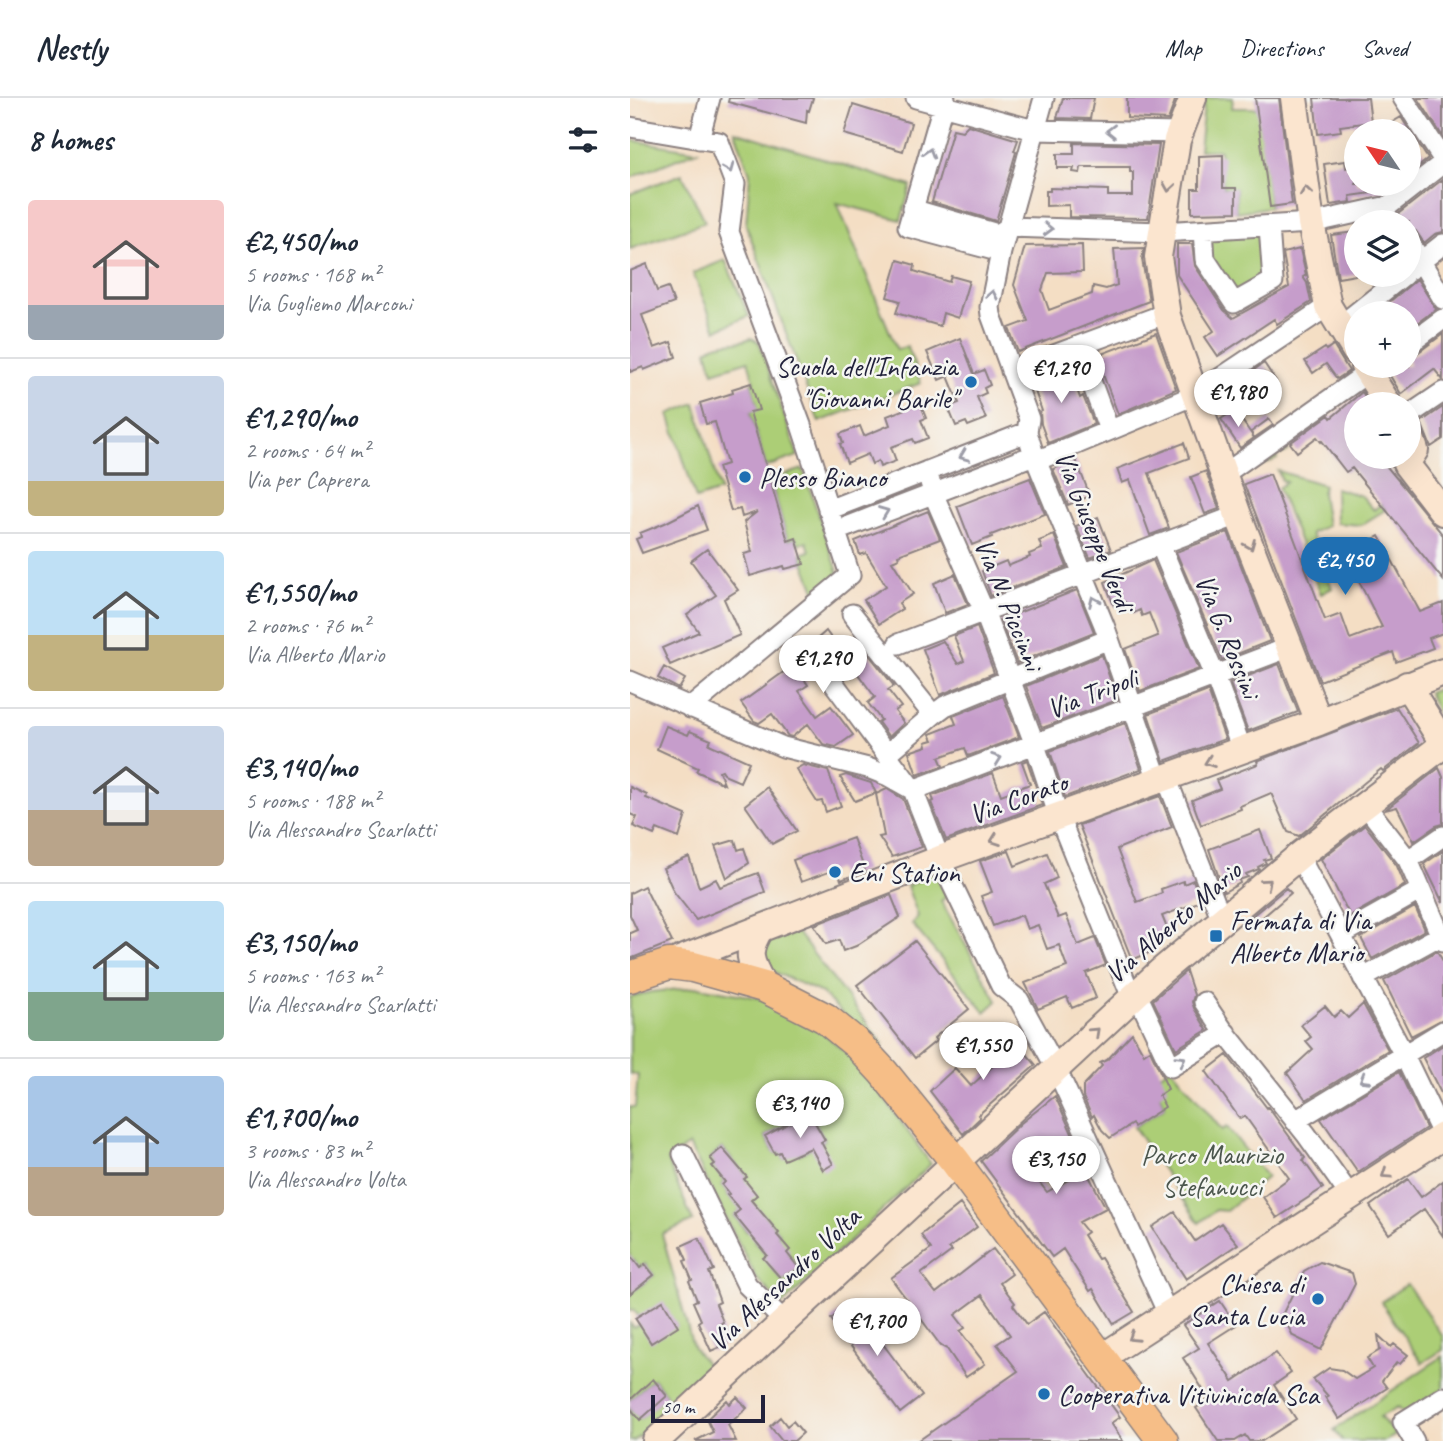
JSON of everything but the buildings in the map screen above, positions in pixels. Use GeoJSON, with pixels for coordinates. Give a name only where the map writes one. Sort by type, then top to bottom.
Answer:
{"type":"FeatureCollection","features":[{"type":"Feature","properties":{"kind":"main road"},"geometry":{"type":"LineString","coordinates":[[1194,98],[1180,133],[1158,257],[1167,313],[1223,475],[1319,722]]}},
{"type":"Feature","properties":{"kind":"main road"},"geometry":{"type":"LineString","coordinates":[[1294,98],[1311,223],[1334,316],[1344,331]]}},
{"type":"Feature","properties":{"kind":"main road"},"geometry":{"type":"LineString","coordinates":[[1410,469],[1443,512]]}},
{"type":"Feature","properties":{"kind":"main road","name":"Via Corato"},"geometry":{"type":"LineString","coordinates":[[669,964],[940,859],[1319,722],[1443,672]]}},
{"type":"Feature","properties":{"kind":"main road"},"geometry":{"type":"LineString","coordinates":[[1398,689],[1443,744]]}},
{"type":"Feature","properties":{"kind":"main road","name":"Via Alberto Mario"},"geometry":{"type":"LineString","coordinates":[[955,1161],[1134,996],[1222,920],[1443,744]]}},
{"type":"Feature","properties":{"kind":"main road"},"geometry":{"type":"LineString","coordinates":[[760,929],[750,950],[751,963],[764,987]]}},
{"type":"Feature","properties":{"kind":"main road"},"geometry":{"type":"LineString","coordinates":[[630,977],[669,964],[692,967],[764,987],[825,1018],[857,1044],[955,1161],[1163,1441]]}},
{"type":"Feature","properties":{"kind":"main road"},"geometry":{"type":"LineString","coordinates":[[1101,1358],[1443,1136]]}},
{"type":"Feature","properties":{"kind":"main road","name":"Via Alessandro Volta"},"geometry":{"type":"LineString","coordinates":[[656,1441],[955,1161]]}},
{"type":"Feature","properties":{"kind":"street"},"geometry":{"type":"LineString","coordinates":[[699,139],[710,98]]}},
{"type":"Feature","properties":{"kind":"street"},"geometry":{"type":"LineString","coordinates":[[916,98],[944,102],[1034,130],[1180,133]]}},
{"type":"Feature","properties":{"kind":"street","name":"Via Giuseppe Verdi"},"geometry":{"type":"LineString","coordinates":[[1044,98],[1001,252],[990,307],[991,315],[1029,419],[1027,432],[1035,458],[1083,573],[1162,779],[1222,920]]}},
{"type":"Feature","properties":{"kind":"street"},"geometry":{"type":"LineString","coordinates":[[1397,210],[1443,161],[1403,98]]}},
{"type":"Feature","properties":{"kind":"street"},"geometry":{"type":"LineString","coordinates":[[944,102],[908,227],[1001,252]]}},
{"type":"Feature","properties":{"kind":"street"},"geometry":{"type":"LineString","coordinates":[[630,127],[719,142],[735,184],[729,232],[801,425],[850,575],[690,708]]}},
{"type":"Feature","properties":{"kind":"street"},"geometry":{"type":"LineString","coordinates":[[912,209],[998,234],[1009,227],[1162,232],[1344,219]]}},
{"type":"Feature","properties":{"kind":"street"},"geometry":{"type":"LineString","coordinates":[[1203,230],[1205,259],[1234,303],[1273,281],[1269,226]]}},
{"type":"Feature","properties":{"kind":"street"},"geometry":{"type":"LineString","coordinates":[[1421,261],[1443,244]]}},
{"type":"Feature","properties":{"kind":"street"},"geometry":{"type":"LineString","coordinates":[[1421,273],[1443,299]]}},
{"type":"Feature","properties":{"kind":"street"},"geometry":{"type":"LineString","coordinates":[[836,531],[1195,396],[1384,287]]}},
{"type":"Feature","properties":{"kind":"street"},"geometry":{"type":"LineString","coordinates":[[1011,371],[1167,313]]}},
{"type":"Feature","properties":{"kind":"street"},"geometry":{"type":"LineString","coordinates":[[1421,335],[1443,319]]}},
{"type":"Feature","properties":{"kind":"street"},"geometry":{"type":"LineString","coordinates":[[1078,346],[1109,430]]}},
{"type":"Feature","properties":{"kind":"street"},"geometry":{"type":"LineString","coordinates":[[1223,475],[1348,378]]}},
{"type":"Feature","properties":{"kind":"street"},"geometry":{"type":"LineString","coordinates":[[1421,407],[1443,392]]}},
{"type":"Feature","properties":{"kind":"street"},"geometry":{"type":"LineString","coordinates":[[828,510],[1027,432]]}},
{"type":"Feature","properties":{"kind":"street","name":"Via N. Piccinni"},"geometry":{"type":"LineString","coordinates":[[927,471],[933,494],[1010,678],[1059,817],[1134,996],[1171,1067],[1226,1033]]}},
{"type":"Feature","properties":{"kind":"street"},"geometry":{"type":"LineString","coordinates":[[898,644],[1238,515]]}},
{"type":"Feature","properties":{"kind":"street","name":"Via G. Rossini"},"geometry":{"type":"LineString","coordinates":[[1160,544],[1215,676],[1242,750]]}},
{"type":"Feature","properties":{"kind":"street"},"geometry":{"type":"LineString","coordinates":[[852,614],[933,715]]}},
{"type":"Feature","properties":{"kind":"street"},"geometry":{"type":"LineString","coordinates":[[887,754],[945,706],[1109,639]]}},
{"type":"Feature","properties":{"kind":"street","name":"Via Tripoli"},"geometry":{"type":"LineString","coordinates":[[914,790],[1290,647]]}},
{"type":"Feature","properties":{"kind":"street"},"geometry":{"type":"LineString","coordinates":[[630,681],[783,747],[868,768],[914,790]]}},
{"type":"Feature","properties":{"kind":"street"},"geometry":{"type":"LineString","coordinates":[[835,685],[914,790],[940,859],[1001,986],[1019,999],[1056,1068],[1168,1314]]}},
{"type":"Feature","properties":{"kind":"street"},"geometry":{"type":"LineString","coordinates":[[1363,978],[1442,937],[1408,860],[1366,806]]}},
{"type":"Feature","properties":{"kind":"street"},"geometry":{"type":"LineString","coordinates":[[1408,860],[1443,836]]}},
{"type":"Feature","properties":{"kind":"street"},"geometry":{"type":"LineString","coordinates":[[1299,856],[1404,1055],[1443,1136]]}},
{"type":"Feature","properties":{"kind":"street"},"geometry":{"type":"LineString","coordinates":[[1341,935],[1421,890]]}},
{"type":"Feature","properties":{"kind":"street"},"geometry":{"type":"LineString","coordinates":[[1204,1003],[1351,1197]]}},
{"type":"Feature","properties":{"kind":"street"},"geometry":{"type":"LineString","coordinates":[[1295,1121],[1443,1031]]}},
{"type":"Feature","properties":{"kind":"street"},"geometry":{"type":"LineString","coordinates":[[683,1154],[747,1285],[785,1322]]}},
{"type":"Feature","properties":{"kind":"street"},"geometry":{"type":"LineString","coordinates":[[1414,1441],[1403,1422],[1443,1398]]}},
{"type":"Feature","properties":{"kind":"green space"},"geometry":{"type":"Polygon","coordinates":[[[1205,98],[1233,98],[1232,108],[1259,108],[1270,207],[1236,212],[1236,189],[1223,188],[1220,150],[1199,150],[1205,98]]]}},
{"type":"Feature","properties":{"kind":"green space"},"geometry":{"type":"Polygon","coordinates":[[[735,131],[911,186],[901,220],[837,203],[897,350],[907,346],[921,383],[819,422],[746,225],[750,174],[735,131]]]}},
{"type":"Feature","properties":{"kind":"green space"},"geometry":{"type":"Polygon","coordinates":[[[630,140],[697,151],[630,178],[630,140]]]}},
{"type":"Feature","properties":{"kind":"green space"},"geometry":{"type":"Polygon","coordinates":[[[682,174],[705,222],[630,249],[630,194],[682,174]]]}},
{"type":"Feature","properties":{"kind":"green space"},"geometry":{"type":"Polygon","coordinates":[[[1261,230],[1265,275],[1238,295],[1209,256],[1213,234],[1261,230]]]}},
{"type":"Feature","properties":{"kind":"green space"},"geometry":{"type":"Polygon","coordinates":[[[725,260],[749,316],[716,330],[693,273],[725,260]]]}},
{"type":"Feature","properties":{"kind":"green space"},"geometry":{"type":"Polygon","coordinates":[[[751,338],[759,342],[798,456],[766,467],[750,412],[758,409],[748,361],[713,372],[707,350],[751,338]]]}},
{"type":"Feature","properties":{"kind":"green space"},"geometry":{"type":"Polygon","coordinates":[[[695,403],[720,491],[696,499],[669,414],[695,403]]]}},
{"type":"Feature","properties":{"kind":"green space"},"geometry":{"type":"Polygon","coordinates":[[[1282,442],[1288,451],[1255,468],[1252,462],[1282,442]]]}},
{"type":"Feature","properties":{"kind":"green space"},"geometry":{"type":"Polygon","coordinates":[[[803,469],[839,575],[816,593],[801,554],[810,551],[807,542],[798,544],[796,538],[788,541],[770,480],[803,469]]]}},
{"type":"Feature","properties":{"kind":"green space"},"geometry":{"type":"Polygon","coordinates":[[[1278,471],[1324,485],[1322,493],[1327,526],[1311,533],[1332,588],[1321,594],[1278,488],[1286,482],[1282,481],[1278,471]]]}},
{"type":"Feature","properties":{"kind":"green space"},"geometry":{"type":"Polygon","coordinates":[[[1335,488],[1362,496],[1374,510],[1381,504],[1385,510],[1361,525],[1336,523],[1335,488]]]}},
{"type":"Feature","properties":{"kind":"green space"},"geometry":{"type":"Polygon","coordinates":[[[1443,687],[1443,724],[1428,693],[1443,687]]]}},
{"type":"Feature","properties":{"kind":"green space"},"geometry":{"type":"Polygon","coordinates":[[[935,873],[947,896],[941,901],[997,1001],[985,1012],[912,924],[918,916],[907,886],[935,873]]]}},
{"type":"Feature","properties":{"kind":"green space"},"geometry":{"type":"Polygon","coordinates":[[[792,926],[883,1044],[877,1049],[822,993],[763,967],[762,938],[792,926]]]}},
{"type":"Feature","properties":{"kind":"green space"},"geometry":{"type":"Polygon","coordinates":[[[699,987],[765,999],[819,1029],[861,1066],[931,1164],[782,1305],[757,1279],[689,1145],[667,1160],[693,1221],[662,1234],[693,1347],[713,1373],[634,1441],[630,1441],[630,1408],[640,1419],[667,1395],[653,1379],[630,1400],[630,1323],[634,1328],[643,1322],[633,1309],[630,1311],[630,1294],[654,1275],[645,1264],[640,1268],[633,1259],[630,1261],[630,1107],[635,1107],[638,1075],[630,1074],[630,997],[699,987]],[[809,1112],[765,1136],[775,1154],[780,1152],[784,1159],[799,1152],[800,1154],[825,1140],[809,1112]],[[722,1148],[710,1158],[725,1182],[722,1185],[729,1194],[727,1195],[741,1209],[734,1216],[747,1232],[750,1231],[756,1238],[754,1241],[767,1255],[764,1258],[783,1281],[799,1267],[787,1253],[777,1235],[779,1233],[750,1200],[744,1179],[747,1177],[722,1148]]]}},
{"type":"Feature","properties":{"kind":"green space","name":"Parco Maurizio Stefanucci"},"geometry":{"type":"Polygon","coordinates":[[[1171,1067],[1222,1130],[1227,1127],[1267,1177],[1226,1211],[1216,1210],[1199,1223],[1134,1127],[1165,1107],[1159,1095],[1160,1074],[1171,1067]]]}},
{"type":"Feature","properties":{"kind":"green space"},"geometry":{"type":"Polygon","coordinates":[[[1407,1284],[1443,1337],[1443,1350],[1422,1363],[1381,1302],[1407,1284]]]}},
{"type":"Feature","properties":{"kind":"green space"},"geometry":{"type":"Polygon","coordinates":[[[1443,1356],[1443,1389],[1405,1413],[1398,1407],[1380,1417],[1396,1435],[1385,1441],[1343,1441],[1334,1430],[1443,1356]]]}},
{"type":"Feature","properties":{"kind":"place","name":"Scuola dell'Infanzia \"Giovanni Barile\""},"geometry":{"type":"Point","coordinates":[971,382]}},
{"type":"Feature","properties":{"kind":"place","name":"Plesso Bianco"},"geometry":{"type":"Point","coordinates":[745,477]}},
{"type":"Feature","properties":{"kind":"place","name":"Eni Station"},"geometry":{"type":"Point","coordinates":[835,872]}},
{"type":"Feature","properties":{"kind":"place","name":"Fermata di Via Alberto Mario"},"geometry":{"type":"Point","coordinates":[1216,936]}},
{"type":"Feature","properties":{"kind":"place","name":"Chiesa di Santa Lucia"},"geometry":{"type":"Point","coordinates":[1318,1299]}},
{"type":"Feature","properties":{"kind":"place","name":"Cooperativa Vitivinicola Sca"},"geometry":{"type":"Point","coordinates":[1044,1394]}}]}
